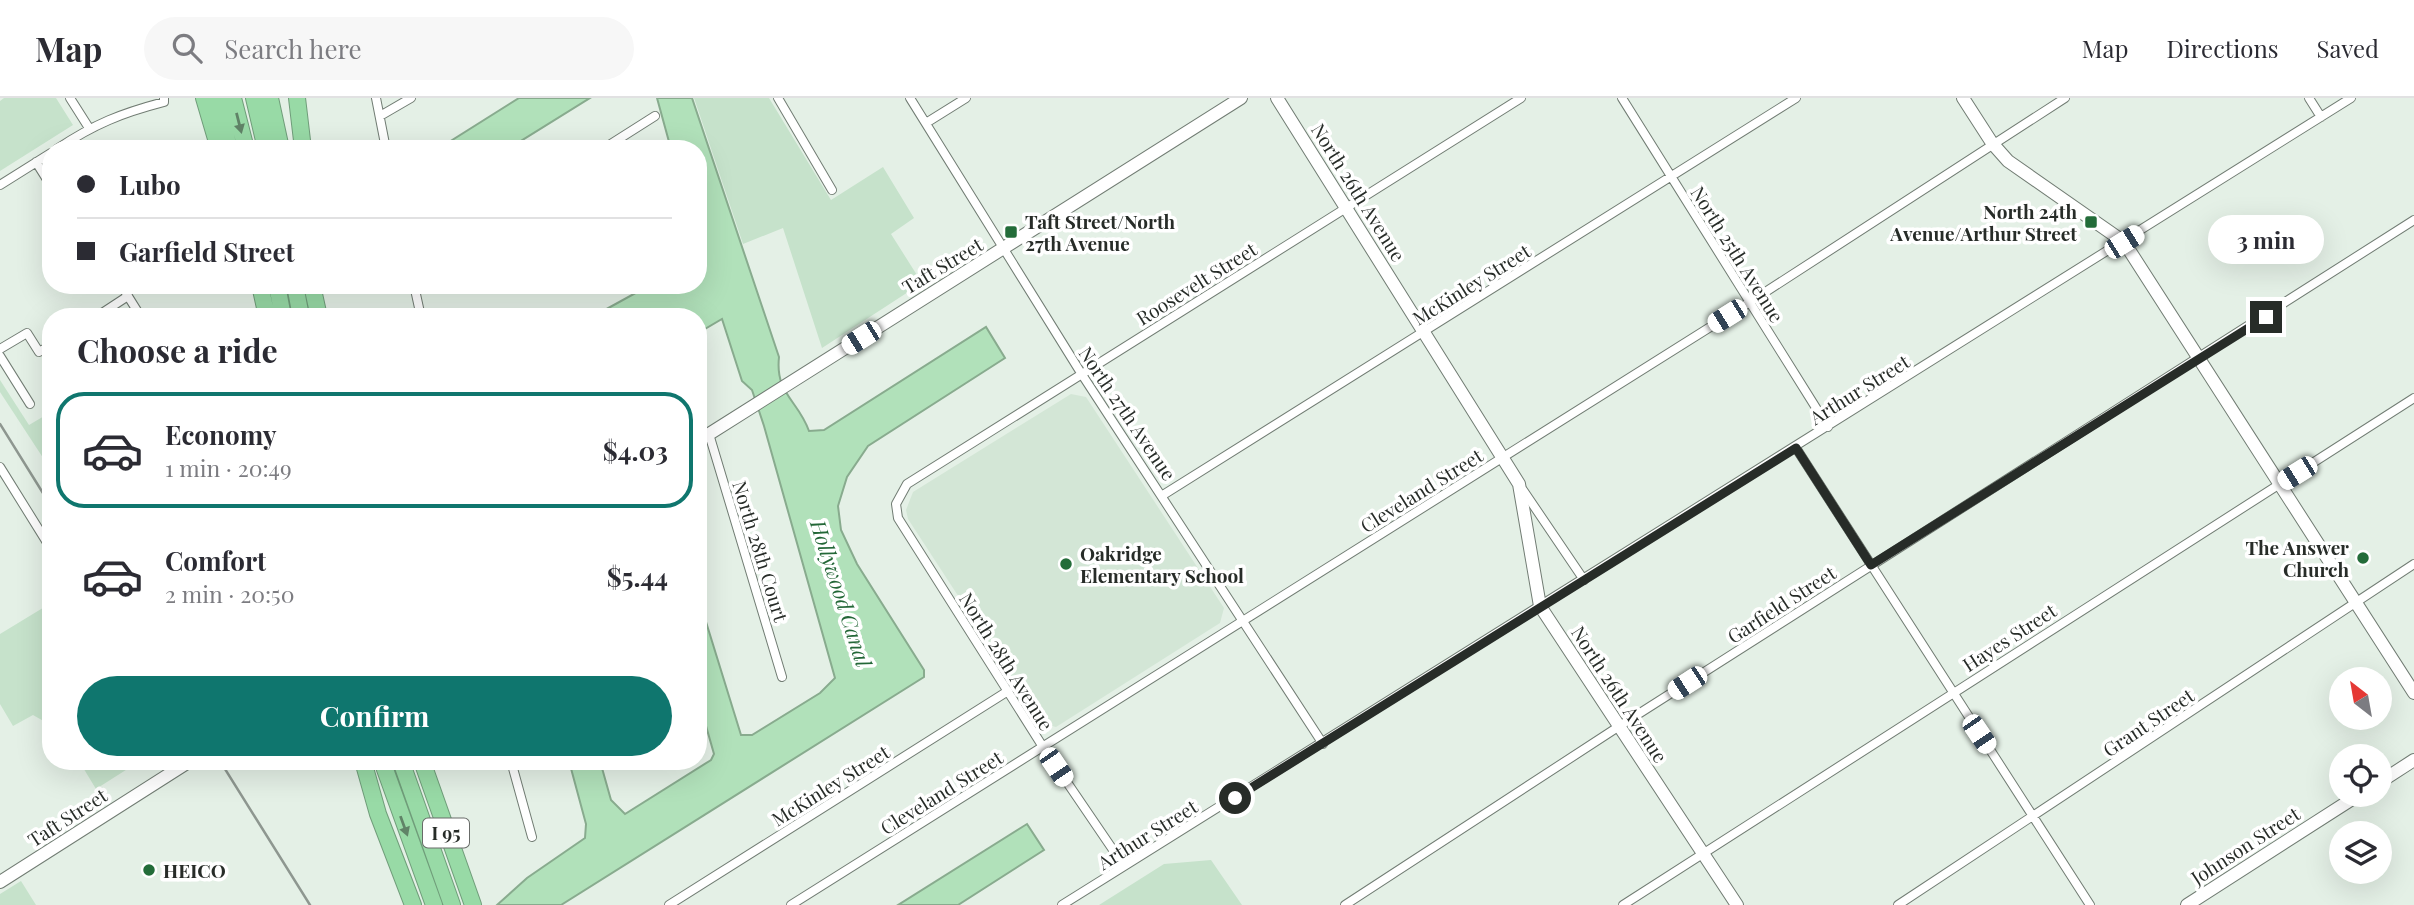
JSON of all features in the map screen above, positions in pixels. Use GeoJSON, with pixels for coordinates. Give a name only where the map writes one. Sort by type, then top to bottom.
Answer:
{"type":"FeatureCollection","features":[{"type":"Feature","properties":{"kind":"highway"},"geometry":{"type":"LineString","coordinates":[[204,98],[216,140]]}},
{"type":"Feature","properties":{"kind":"highway"},"geometry":{"type":"LineString","coordinates":[[218,98],[227,140]]}},
{"type":"Feature","properties":{"kind":"highway"},"geometry":{"type":"LineString","coordinates":[[233,98],[244,140]]}},
{"type":"Feature","properties":{"kind":"highway"},"geometry":{"type":"LineString","coordinates":[[254,98],[264,140]]}},
{"type":"Feature","properties":{"kind":"highway"},"geometry":{"type":"LineString","coordinates":[[270,98],[279,140]]}},
{"type":"Feature","properties":{"kind":"highway"},"geometry":{"type":"LineString","coordinates":[[297,98],[302,140]]}},
{"type":"Feature","properties":{"kind":"highway"},"geometry":{"type":"LineString","coordinates":[[366,770],[379,814],[414,905]]}},
{"type":"Feature","properties":{"kind":"highway"},"geometry":{"type":"LineString","coordinates":[[385,770],[434,905]]}},
{"type":"Feature","properties":{"kind":"highway"},"geometry":{"type":"LineString","coordinates":[[404,770],[452,905]]}},
{"type":"Feature","properties":{"kind":"highway","name":"I 95"},"geometry":{"type":"LineString","coordinates":[[425,770],[473,905]]}},
{"type":"Feature","properties":{"kind":"street"},"geometry":{"type":"LineString","coordinates":[[70,98],[89,128]]}},
{"type":"Feature","properties":{"kind":"street"},"geometry":{"type":"LineString","coordinates":[[376,98],[384,140]]}},
{"type":"Feature","properties":{"kind":"street"},"geometry":{"type":"LineString","coordinates":[[380,116],[411,98]]}},
{"type":"Feature","properties":{"kind":"street"},"geometry":{"type":"LineString","coordinates":[[778,98],[832,190]]}},
{"type":"Feature","properties":{"kind":"street","name":"North 27th Avenue"},"geometry":{"type":"LineString","coordinates":[[910,98],[1081,373],[1323,744]]}},
{"type":"Feature","properties":{"kind":"street"},"geometry":{"type":"LineString","coordinates":[[926,123],[966,98]]}},
{"type":"Feature","properties":{"kind":"street","name":"Taft Street"},"geometry":{"type":"LineString","coordinates":[[707,436],[1241,98]]}},
{"type":"Feature","properties":{"kind":"street","name":"North 26th Avenue"},"geometry":{"type":"LineString","coordinates":[[1277,98],[1501,458],[1584,580]]}},
{"type":"Feature","properties":{"kind":"street","name":"Roosevelt Street"},"geometry":{"type":"LineString","coordinates":[[896,503],[907,484],[1521,98]]}},
{"type":"Feature","properties":{"kind":"street","name":"North 25th Avenue"},"geometry":{"type":"LineString","coordinates":[[1622,98],[1828,427]]}},
{"type":"Feature","properties":{"kind":"street","name":"McKinley Street"},"geometry":{"type":"LineString","coordinates":[[1163,495],[1796,98]]}},
{"type":"Feature","properties":{"kind":"street"},"geometry":{"type":"LineString","coordinates":[[1963,98],[1992,143],[2008,161],[2124,242],[2414,693]]}},
{"type":"Feature","properties":{"kind":"street","name":"Cleveland Street"},"geometry":{"type":"LineString","coordinates":[[791,905],[1749,302],[2065,98]]}},
{"type":"Feature","properties":{"kind":"street"},"geometry":{"type":"LineString","coordinates":[[2309,98],[2321,117]]}},
{"type":"Feature","properties":{"kind":"street","name":"Arthur Street"},"geometry":{"type":"LineString","coordinates":[[1062,905],[1796,448],[2351,98]]}},
{"type":"Feature","properties":{"kind":"street"},"geometry":{"type":"LineString","coordinates":[[71,140],[121,113],[164,100]]}},
{"type":"Feature","properties":{"kind":"street"},"geometry":{"type":"LineString","coordinates":[[617,140],[655,116]]}},
{"type":"Feature","properties":{"kind":"street"},"geometry":{"type":"LineString","coordinates":[[0,185],[42,158]]}},
{"type":"Feature","properties":{"kind":"street"},"geometry":{"type":"LineString","coordinates":[[36,162],[42,172]]}},
{"type":"Feature","properties":{"kind":"street","name":"Garfield Street"},"geometry":{"type":"LineString","coordinates":[[1345,905],[1618,727],[2200,359],[2414,220]]}},
{"type":"Feature","properties":{"kind":"street"},"geometry":{"type":"LineString","coordinates":[[110,308],[128,296],[135,308]]}},
{"type":"Feature","properties":{"kind":"street"},"geometry":{"type":"LineString","coordinates":[[0,349],[27,333],[39,352],[42,350]]}},
{"type":"Feature","properties":{"kind":"street"},"geometry":{"type":"LineString","coordinates":[[0,356],[30,404]]}},
{"type":"Feature","properties":{"kind":"street","name":"Hayes Street"},"geometry":{"type":"LineString","coordinates":[[1623,905],[1951,692],[2414,398]]}},
{"type":"Feature","properties":{"kind":"street","name":"North 28th Court"},"geometry":{"type":"LineString","coordinates":[[707,447],[782,677]]}},
{"type":"Feature","properties":{"kind":"street"},"geometry":{"type":"LineString","coordinates":[[1796,448],[2090,905]]}},
{"type":"Feature","properties":{"kind":"street"},"geometry":{"type":"LineString","coordinates":[[0,467],[42,535]]}},
{"type":"Feature","properties":{"kind":"street","name":"North 26th Avenue"},"geometry":{"type":"LineString","coordinates":[[1519,484],[1540,606],[1737,905]]}},
{"type":"Feature","properties":{"kind":"street","name":"North 28th Avenue"},"geometry":{"type":"LineString","coordinates":[[896,503],[898,518],[1043,747],[1124,866]]}},
{"type":"Feature","properties":{"kind":"street","name":"Grant Street"},"geometry":{"type":"LineString","coordinates":[[1898,905],[2035,817],[2414,564]]}},
{"type":"Feature","properties":{"kind":"street","name":"McKinley Street"},"geometry":{"type":"LineString","coordinates":[[669,905],[1008,691]]}},
{"type":"Feature","properties":{"kind":"street"},"geometry":{"type":"LineString","coordinates":[[2392,774],[2414,760]]}},
{"type":"Feature","properties":{"kind":"street","name":"Taft Street"},"geometry":{"type":"LineString","coordinates":[[0,882],[166,770]]}},
{"type":"Feature","properties":{"kind":"street"},"geometry":{"type":"LineString","coordinates":[[513,770],[532,837]]}},
{"type":"Feature","properties":{"kind":"street","name":"Johnson Street"},"geometry":{"type":"LineString","coordinates":[[2187,905],[2340,807]]}},
{"type":"Feature","properties":{"kind":"shaded area"},"geometry":{"type":"Polygon","coordinates":[[[4,98],[56,98],[73,125],[49,140],[42,140],[42,145],[0,171],[0,101],[4,98]]]}},
{"type":"Feature","properties":{"kind":"shaded area"},"geometry":{"type":"Polygon","coordinates":[[[694,98],[769,98],[831,200],[883,167],[914,218],[891,234],[922,283],[822,348],[783,228],[743,244],[694,98]]]}},
{"type":"Feature","properties":{"kind":"shaded area"},"geometry":{"type":"Polygon","coordinates":[[[0,380],[29,425],[42,417],[42,456],[0,392],[0,380]]]}},
{"type":"Feature","properties":{"kind":"shaded area","name":"Oakridge Elementary School"},"geometry":{"type":"Polygon","coordinates":[[[1071,394],[1086,397],[1224,608],[1220,623],[1056,727],[1041,723],[908,519],[906,510],[913,492],[1071,394]]]}},
{"type":"Feature","properties":{"kind":"shaded area"},"geometry":{"type":"Polygon","coordinates":[[[42,608],[42,720],[33,715],[13,726],[0,704],[0,634],[42,608]]]}},
{"type":"Feature","properties":{"kind":"shaded area"},"geometry":{"type":"Polygon","coordinates":[[[84,770],[126,770],[96,789],[84,770]]]}},
{"type":"Feature","properties":{"kind":"shaded area"},"geometry":{"type":"Polygon","coordinates":[[[1211,860],[1242,905],[1099,905],[1164,864],[1211,860]]]}},
{"type":"Feature","properties":{"kind":"shaded area"},"geometry":{"type":"Polygon","coordinates":[[[21,881],[36,905],[0,905],[0,894],[21,881]]]}},
{"type":"Feature","properties":{"kind":"water"},"geometry":{"type":"Polygon","coordinates":[[[519,98],[590,98],[522,140],[452,140],[519,98]]]}},
{"type":"Feature","properties":{"kind":"water"},"geometry":{"type":"Polygon","coordinates":[[[657,98],[692,98],[706,140],[669,140],[657,98]]]}},
{"type":"Feature","properties":{"kind":"water","name":"Hollywood Canal"},"geometry":{"type":"Polygon","coordinates":[[[707,143],[779,357],[780,380],[809,431],[824,430],[986,327],[1005,358],[868,446],[847,477],[838,506],[841,530],[857,564],[924,670],[924,677],[561,905],[497,905],[527,878],[585,838],[586,824],[571,770],[603,770],[611,800],[625,814],[695,770],[707,770],[707,763],[714,754],[707,730],[707,625],[741,735],[752,735],[820,693],[835,678],[764,426],[752,390],[742,381],[722,319],[707,328],[707,308],[608,308],[634,294],[707,294],[707,143]]]}},
{"type":"Feature","properties":{"kind":"water"},"geometry":{"type":"Polygon","coordinates":[[[1027,824],[1044,850],[958,905],[898,905],[1027,824]]]}},
{"type":"Feature","properties":{"kind":"railway"},"geometry":{"type":"LineString","coordinates":[[0,424],[42,492]]}},
{"type":"Feature","properties":{"kind":"railway"},"geometry":{"type":"LineString","coordinates":[[226,770],[310,905]]}},
{"type":"Feature","properties":{"kind":"place","name":"North 24th Avenue/Arthur Street"},"geometry":{"type":"Point","coordinates":[2091,222]}},
{"type":"Feature","properties":{"kind":"place","name":"Taft Street/North 27th Avenue"},"geometry":{"type":"Point","coordinates":[1011,232]}},
{"type":"Feature","properties":{"kind":"place","name":"The Answer Church"},"geometry":{"type":"Point","coordinates":[2363,558]}},
{"type":"Feature","properties":{"kind":"place","name":"Oakridge Elementary School"},"geometry":{"type":"Point","coordinates":[1066,564]}},
{"type":"Feature","properties":{"kind":"place","name":"HEICO"},"geometry":{"type":"Point","coordinates":[149,870]}},
{"type":"Feature","properties":{"kind":"route"},"geometry":{"type":"LineString","coordinates":[[1235,798],[1796,448],[1871,565],[2266,317]]}}]}
